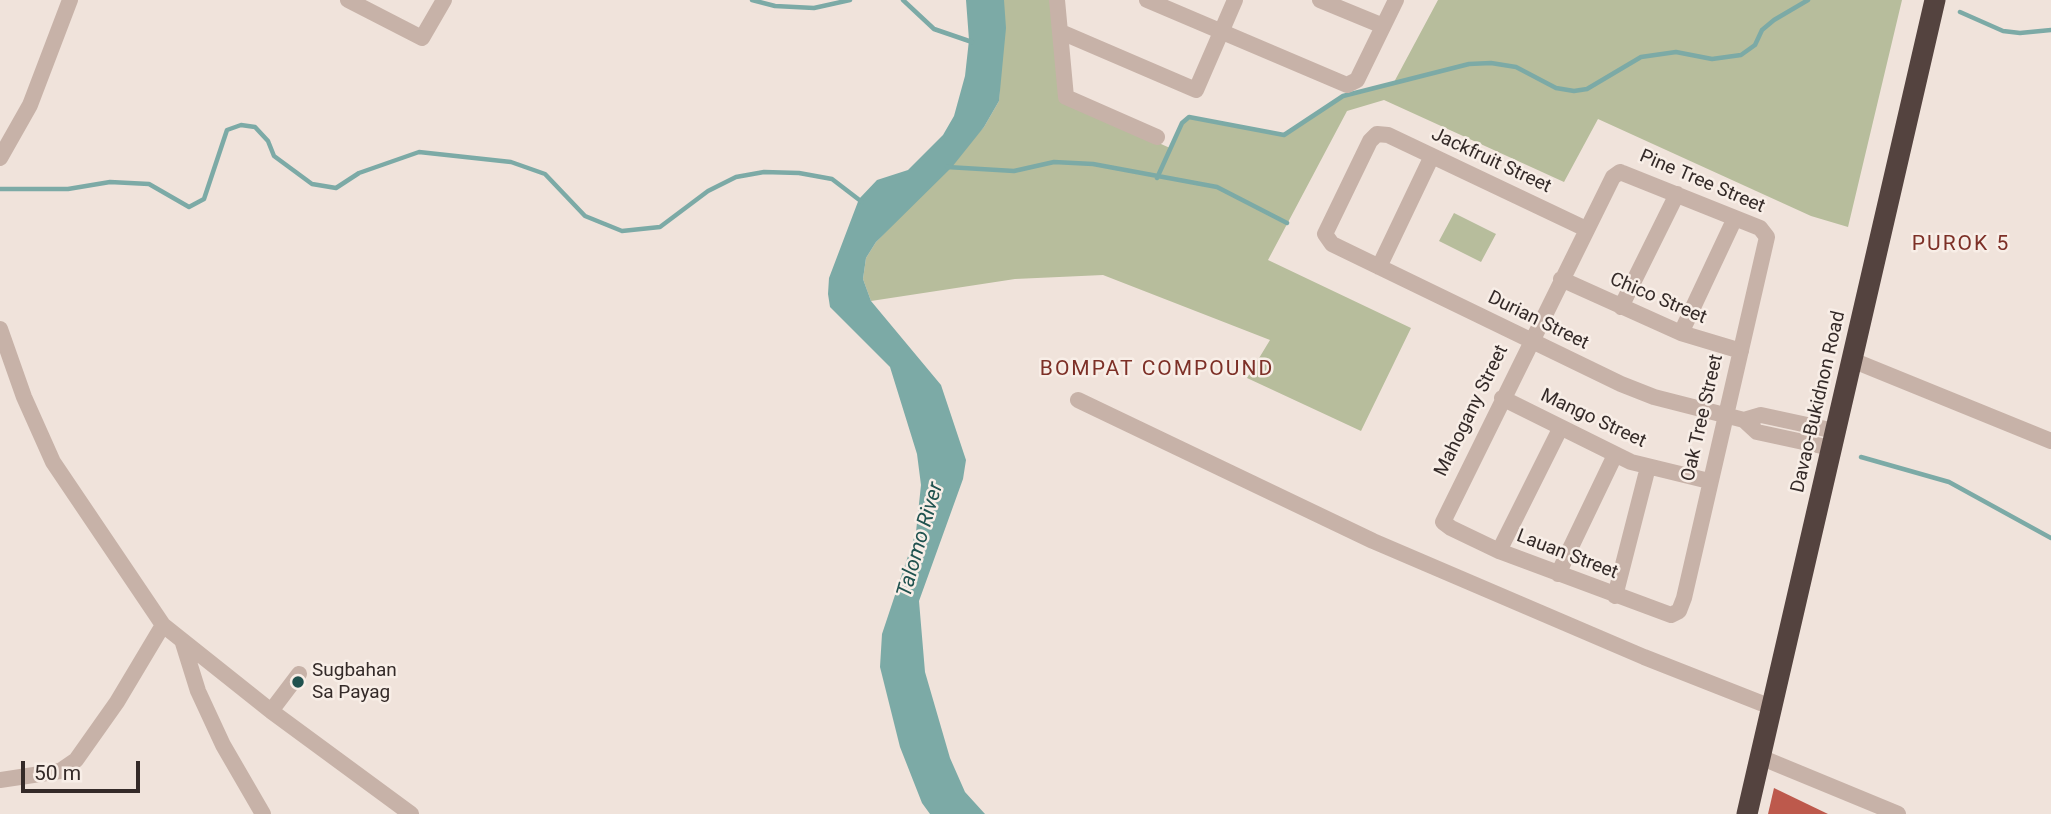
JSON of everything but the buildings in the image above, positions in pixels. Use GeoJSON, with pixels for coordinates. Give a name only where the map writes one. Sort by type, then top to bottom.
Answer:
{"type":"FeatureCollection","features":[{"type":"Feature","properties":{"kind":"highway","name":"Davao-Bukidnon Road"},"geometry":{"type":"LineString","coordinates":[[1746,814],[1934,0]]}},
{"type":"Feature","properties":{"kind":"street"},"geometry":{"type":"LineString","coordinates":[[0,158],[30,105],[69,0]]}},
{"type":"Feature","properties":{"kind":"street"},"geometry":{"type":"LineString","coordinates":[[348,0],[422,38],[444,0]]}},
{"type":"Feature","properties":{"kind":"street"},"geometry":{"type":"LineString","coordinates":[[1057,0],[1066,97],[1157,137]]}},
{"type":"Feature","properties":{"kind":"street"},"geometry":{"type":"LineString","coordinates":[[1147,0],[1347,85],[1357,80],[1395,0]]}},
{"type":"Feature","properties":{"kind":"street"},"geometry":{"type":"LineString","coordinates":[[1060,32],[1196,90],[1235,0]]}},
{"type":"Feature","properties":{"kind":"street"},"geometry":{"type":"LineString","coordinates":[[1320,0],[1383,26]]}},
{"type":"Feature","properties":{"kind":"street","name":"Jackfruit Street"},"geometry":{"type":"LineString","coordinates":[[1325,234],[1370,141],[1377,134],[1388,135],[1586,229]]}},
{"type":"Feature","properties":{"kind":"street"},"geometry":{"type":"LineString","coordinates":[[1378,267],[1432,156]]}},
{"type":"Feature","properties":{"kind":"street","name":"Mahogany Street"},"geometry":{"type":"LineString","coordinates":[[1443,522],[1586,229],[1613,177],[1620,172]]}},
{"type":"Feature","properties":{"kind":"street","name":"Pine Tree Street"},"geometry":{"type":"LineString","coordinates":[[1620,172],[1735,218],[1767,234]]}},
{"type":"Feature","properties":{"kind":"street"},"geometry":{"type":"LineString","coordinates":[[1621,307],[1677,194]]}},
{"type":"Feature","properties":{"kind":"street"},"geometry":{"type":"LineString","coordinates":[[1681,333],[1735,218]]}},
{"type":"Feature","properties":{"kind":"street","name":"Durian Street"},"geometry":{"type":"LineString","coordinates":[[1325,234],[1332,244],[1378,267],[1530,341],[1654,397],[1744,420],[1757,432],[1833,440]]}},
{"type":"Feature","properties":{"kind":"street","name":"Oak Tree Street"},"geometry":{"type":"LineString","coordinates":[[1679,611],[1767,234]]}},
{"type":"Feature","properties":{"kind":"street","name":"Chico Street"},"geometry":{"type":"LineString","coordinates":[[1561,279],[1681,333],[1741,351]]}},
{"type":"Feature","properties":{"kind":"street"},"geometry":{"type":"LineString","coordinates":[[0,329],[24,397],[53,462],[163,625],[271,711],[411,814]]}},
{"type":"Feature","properties":{"kind":"street"},"geometry":{"type":"LineString","coordinates":[[1852,360],[2051,441]]}},
{"type":"Feature","properties":{"kind":"street","name":"Mango Street"},"geometry":{"type":"LineString","coordinates":[[1502,398],[1615,455],[1648,467],[1709,481]]}},
{"type":"Feature","properties":{"kind":"street"},"geometry":{"type":"LineString","coordinates":[[1078,400],[1373,541],[1644,657],[1772,707]]}},
{"type":"Feature","properties":{"kind":"street"},"geometry":{"type":"LineString","coordinates":[[1499,551],[1560,429]]}},
{"type":"Feature","properties":{"kind":"street"},"geometry":{"type":"LineString","coordinates":[[1558,574],[1615,455]]}},
{"type":"Feature","properties":{"kind":"street"},"geometry":{"type":"LineString","coordinates":[[1615,596],[1648,467]]}},
{"type":"Feature","properties":{"kind":"street","name":"Lauan Street"},"geometry":{"type":"LineString","coordinates":[[1443,522],[1499,551],[1615,596],[1665,614],[1679,611]]}},
{"type":"Feature","properties":{"kind":"street"},"geometry":{"type":"LineString","coordinates":[[0,780],[60,771],[76,760],[117,702],[163,625]]}},
{"type":"Feature","properties":{"kind":"street"},"geometry":{"type":"LineString","coordinates":[[183,643],[198,691],[223,745],[263,814]]}},
{"type":"Feature","properties":{"kind":"street"},"geometry":{"type":"LineString","coordinates":[[271,711],[299,674]]}},
{"type":"Feature","properties":{"kind":"street"},"geometry":{"type":"LineString","coordinates":[[1760,757],[1898,814]]}},
{"type":"Feature","properties":{"kind":"green space"},"geometry":{"type":"Polygon","coordinates":[[[1004,0],[1051,0],[1060,99],[1170,148],[1182,123],[1189,117],[1284,135],[1343,96],[1393,84],[1438,0],[1902,0],[1848,227],[1811,216],[1598,119],[1564,182],[1384,100],[1347,111],[1268,260],[1411,328],[1361,431],[1247,378],[1270,340],[1103,275],[1015,279],[871,301],[863,279],[866,258],[876,242],[984,127],[999,101],[1004,0]]]}},
{"type":"Feature","properties":{"kind":"green space"},"geometry":{"type":"Polygon","coordinates":[[[1454,213],[1496,234],[1481,262],[1439,241],[1454,213]]]}},
{"type":"Feature","properties":{"kind":"water","name":"Talomo River"},"geometry":{"type":"Polygon","coordinates":[[[966,0],[1004,0],[1006,28],[999,101],[984,127],[952,167],[876,242],[866,258],[863,279],[871,301],[941,385],[966,460],[963,479],[919,601],[925,672],[950,758],[965,792],[985,814],[930,814],[922,803],[900,747],[880,667],[882,634],[916,532],[921,485],[917,454],[890,367],[830,307],[828,294],[829,278],[859,199],[877,180],[908,170],[943,135],[954,116],[965,76],[969,40],[966,0]]]}},
{"type":"Feature","properties":{"kind":"waterway"},"geometry":{"type":"LineString","coordinates":[[752,0],[775,6],[814,8],[850,0]]}},
{"type":"Feature","properties":{"kind":"waterway"},"geometry":{"type":"LineString","coordinates":[[903,0],[934,29],[972,42]]}},
{"type":"Feature","properties":{"kind":"waterway"},"geometry":{"type":"LineString","coordinates":[[1157,178],[1182,123],[1189,117],[1284,135],[1343,96],[1469,64],[1491,63],[1516,67],[1556,88],[1574,91],[1587,89],[1641,57],[1676,52],[1712,59],[1741,55],[1755,45],[1762,30],[1774,20],[1808,0]]}},
{"type":"Feature","properties":{"kind":"waterway"},"geometry":{"type":"LineString","coordinates":[[1960,12],[2003,31],[2020,33],[2051,30]]}},
{"type":"Feature","properties":{"kind":"waterway"},"geometry":{"type":"LineString","coordinates":[[0,189],[68,189],[110,182],[149,184],[189,207],[204,199],[227,130],[241,125],[255,127],[268,141],[274,156],[312,184],[336,188],[359,173],[419,152],[511,162],[545,174],[585,216],[622,231],[660,227],[708,191],[736,177],[764,172],[799,173],[832,179],[862,202]]}},
{"type":"Feature","properties":{"kind":"waterway"},"geometry":{"type":"LineString","coordinates":[[947,167],[1014,171],[1054,162],[1093,164],[1217,187],[1287,223]]}},
{"type":"Feature","properties":{"kind":"waterway"},"geometry":{"type":"LineString","coordinates":[[1861,457],[1949,482],[2051,538]]}},
{"type":"Feature","properties":{"kind":"place","name":"Sugbahan Sa Payag"},"geometry":{"type":"Point","coordinates":[298,682]}},
{"type":"Feature","properties":{"kind":"district","name":"PUROK 5"},"geometry":{"type":"Point","coordinates":[1961,245]}},
{"type":"Feature","properties":{"kind":"district","name":"BOMPAT COMPOUND"},"geometry":{"type":"Point","coordinates":[1157,370]}}]}
